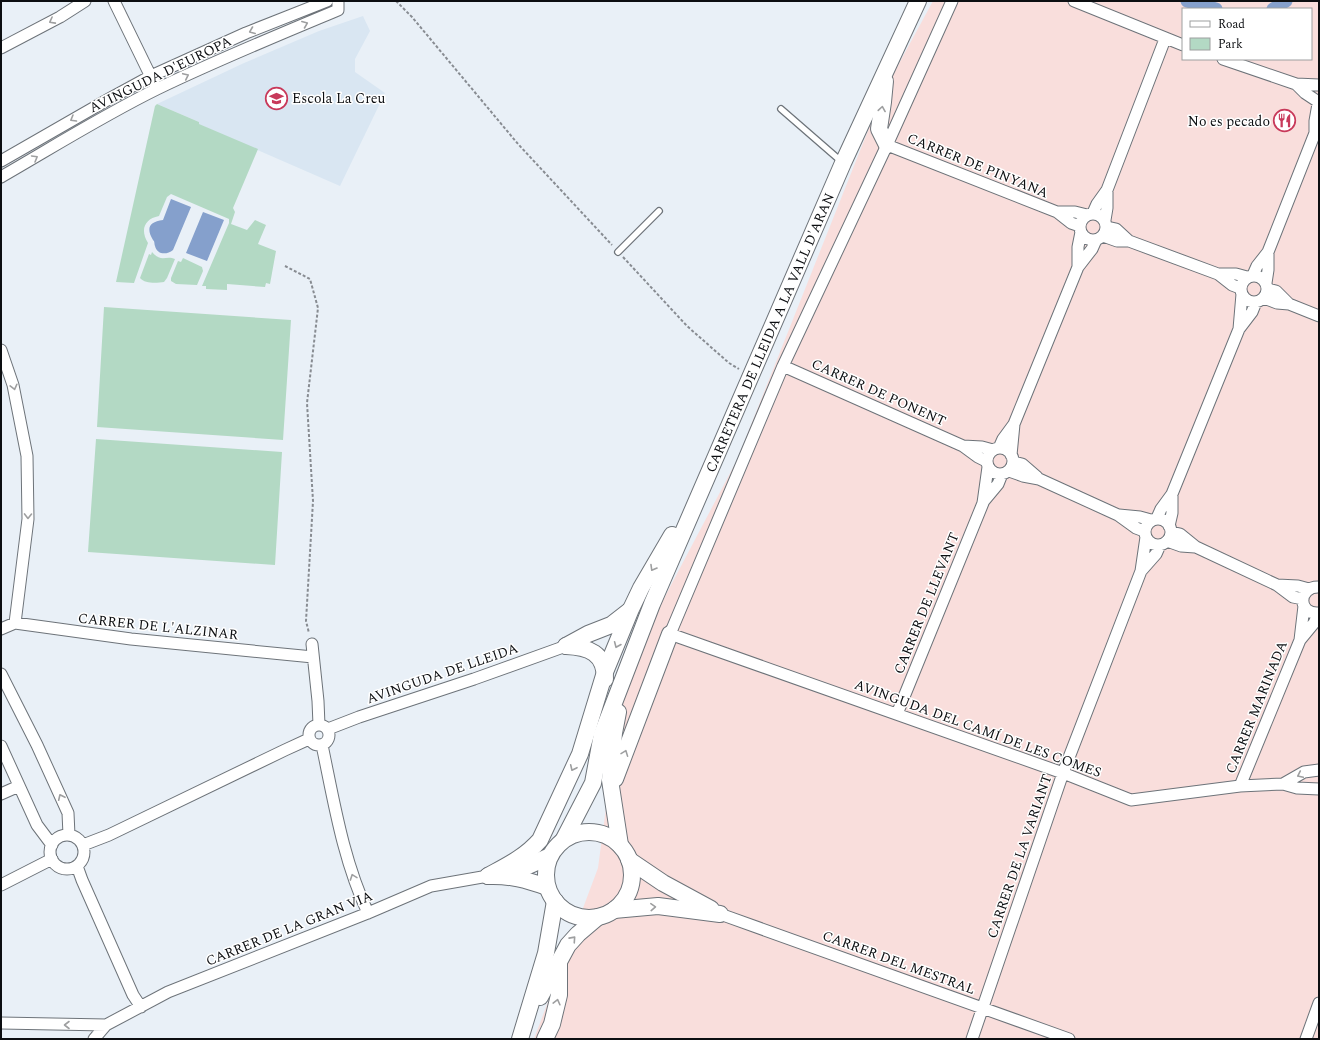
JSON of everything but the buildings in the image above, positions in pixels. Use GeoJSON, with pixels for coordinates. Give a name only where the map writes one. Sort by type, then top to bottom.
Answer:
{"type":"FeatureCollection","features":[{"type":"Feature","properties":{"kind":"main road","name":"CARRETERA DE LLEIDA A LA VALL D'ARAN"},"geometry":{"type":"LineString","coordinates":[[627,666],[652,604],[843,163],[918,1]]}},
{"type":"Feature","properties":{"kind":"main road"},"geometry":{"type":"LineString","coordinates":[[885,71],[883,102],[879,129],[887,145]]}},
{"type":"Feature","properties":{"kind":"main road"},"geometry":{"type":"LineString","coordinates":[[496,875],[532,849],[540,840],[580,754],[605,672],[631,609],[641,588],[708,474]]}},
{"type":"Feature","properties":{"kind":"main road"},"geometry":{"type":"LineString","coordinates":[[566,646],[588,634],[611,625],[631,609]]}},
{"type":"Feature","properties":{"kind":"main road"},"geometry":{"type":"LineString","coordinates":[[611,790],[670,634]]}},
{"type":"Feature","properties":{"kind":"main road"},"geometry":{"type":"LineString","coordinates":[[566,646],[581,646],[591,650],[598,656],[605,672],[606,696],[601,724],[602,734]]}},
{"type":"Feature","properties":{"kind":"main road"},"geometry":{"type":"LineString","coordinates":[[598,917],[586,918],[574,916],[564,910],[555,901],[548,887],[546,871],[550,856],[564,839],[593,783],[602,734],[627,666]]}},
{"type":"Feature","properties":{"kind":"main road"},"geometry":{"type":"LineString","coordinates":[[614,910],[624,900],[630,888],[632,874],[629,860],[620,845],[611,790],[610,768],[614,733],[627,666]]}},
{"type":"Feature","properties":{"kind":"main road"},"geometry":{"type":"LineString","coordinates":[[564,839],[575,834],[593,832],[610,838],[620,845]]}},
{"type":"Feature","properties":{"kind":"main road"},"geometry":{"type":"LineString","coordinates":[[496,875],[528,866],[550,856]]}},
{"type":"Feature","properties":{"kind":"main road"},"geometry":{"type":"LineString","coordinates":[[629,860],[663,883],[720,914]]}},
{"type":"Feature","properties":{"kind":"main road"},"geometry":{"type":"LineString","coordinates":[[496,875],[528,880],[548,887]]}},
{"type":"Feature","properties":{"kind":"main road"},"geometry":{"type":"LineString","coordinates":[[520,1039],[546,953],[555,901]]}},
{"type":"Feature","properties":{"kind":"main road"},"geometry":{"type":"LineString","coordinates":[[526,1021],[568,945],[578,934],[598,917],[614,910],[658,906],[720,914]]}},
{"type":"Feature","properties":{"kind":"main road"},"geometry":{"type":"LineString","coordinates":[[545,1039],[552,1024],[559,995],[559,962]]}},
{"type":"Feature","properties":{"kind":"street"},"geometry":{"type":"LineString","coordinates":[[1,48],[60,17],[85,1]]}},
{"type":"Feature","properties":{"kind":"street"},"geometry":{"type":"LineString","coordinates":[[114,1],[157,89]]}},
{"type":"Feature","properties":{"kind":"street","name":"AVINGUDA D'EUROPA"},"geometry":{"type":"LineString","coordinates":[[1,160],[109,98],[151,76],[246,33],[327,1]]}},
{"type":"Feature","properties":{"kind":"street"},"geometry":{"type":"LineString","coordinates":[[670,634],[783,366],[887,145],[952,1]]}},
{"type":"Feature","properties":{"kind":"street"},"geometry":{"type":"LineString","coordinates":[[1074,1],[1182,45]]}},
{"type":"Feature","properties":{"kind":"street","name":"AVINGUDA D'EUROPA"},"geometry":{"type":"LineString","coordinates":[[1,177],[157,89],[338,6]]}},
{"type":"Feature","properties":{"kind":"street","name":"CARRER DE LLEVANT"},"geometry":{"type":"LineString","coordinates":[[1090,214],[1107,190],[1165,39]]}},
{"type":"Feature","properties":{"kind":"street"},"geometry":{"type":"LineString","coordinates":[[1226,60],[1296,84],[1319,85]]}},
{"type":"Feature","properties":{"kind":"street"},"geometry":{"type":"LineString","coordinates":[[1296,84],[1318,103]]}},
{"type":"Feature","properties":{"kind":"street","name":"CARRER DE LA VARIANT"},"geometry":{"type":"LineString","coordinates":[[1250,276],[1268,252],[1317,131],[1315,121],[1318,103],[1316,93],[1319,88]]}},
{"type":"Feature","properties":{"kind":"street","name":"CARRER DE PINYANA"},"geometry":{"type":"LineString","coordinates":[[887,145],[1057,212],[1081,229]]}},
{"type":"Feature","properties":{"kind":"street","name":"CARRER DE LLEVANT"},"geometry":{"type":"LineString","coordinates":[[996,449],[1014,424],[1078,267],[1092,249],[1103,231],[1107,208],[1107,190]]}},
{"type":"Feature","properties":{"kind":"street","name":"CARRER DE PINYANA"},"geometry":{"type":"LineString","coordinates":[[1057,212],[1090,214]]}},
{"type":"Feature","properties":{"kind":"street"},"geometry":{"type":"LineString","coordinates":[[1103,231],[1087,238],[1081,229],[1081,221],[1090,214],[1100,215],[1103,231],[1117,241],[1129,241],[1218,274],[1241,291],[1248,300],[1263,293],[1276,292],[1289,304],[1319,316]]}},
{"type":"Feature","properties":{"kind":"street","name":"CARRER DE LLEVANT"},"geometry":{"type":"LineString","coordinates":[[1078,267],[1078,246],[1081,229]]}},
{"type":"Feature","properties":{"kind":"street","name":"CARRER DE LA VARIANT"},"geometry":{"type":"LineString","coordinates":[[1154,519],[1172,494],[1239,329],[1252,312],[1263,293],[1268,270],[1268,252]]}},
{"type":"Feature","properties":{"kind":"street"},"geometry":{"type":"LineString","coordinates":[[1218,274],[1236,274],[1260,277],[1263,293]]}},
{"type":"Feature","properties":{"kind":"street"},"geometry":{"type":"LineString","coordinates":[[1241,291],[1244,280],[1250,276]]}},
{"type":"Feature","properties":{"kind":"street","name":"CARRER DE LA VARIANT"},"geometry":{"type":"LineString","coordinates":[[1239,329],[1241,291]]}},
{"type":"Feature","properties":{"kind":"street"},"geometry":{"type":"LineString","coordinates":[[1,350],[13,385],[27,456],[28,519],[15,623],[1,629]]}},
{"type":"Feature","properties":{"kind":"street","name":"CARRER DE PONENT"},"geometry":{"type":"LineString","coordinates":[[783,366],[963,446],[987,464]]}},
{"type":"Feature","properties":{"kind":"street","name":"CARRER DE LLEVANT"},"geometry":{"type":"LineString","coordinates":[[897,714],[983,503],[998,484],[1009,466],[1014,424]]}},
{"type":"Feature","properties":{"kind":"street","name":"CARRER DE PONENT"},"geometry":{"type":"LineString","coordinates":[[963,446],[996,449]]}},
{"type":"Feature","properties":{"kind":"street"},"geometry":{"type":"LineString","coordinates":[[1009,466],[994,473],[987,464],[990,452],[996,449],[1006,450],[1009,466],[1023,476],[1039,479],[1118,515],[1145,534],[1152,543],[1167,536]]}},
{"type":"Feature","properties":{"kind":"street","name":"CARRER DE LLEVANT"},"geometry":{"type":"LineString","coordinates":[[983,503],[987,464]]}},
{"type":"Feature","properties":{"kind":"street","name":"CARRER DE LA VARIANT"},"geometry":{"type":"LineString","coordinates":[[1141,571],[1156,554],[1167,536],[1172,513],[1172,494]]}},
{"type":"Feature","properties":{"kind":"street"},"geometry":{"type":"LineString","coordinates":[[1118,515],[1164,520],[1167,536],[1181,546],[1196,547],[1277,585],[1303,603],[1310,612],[1319,613]]}},
{"type":"Feature","properties":{"kind":"street"},"geometry":{"type":"LineString","coordinates":[[1145,534],[1145,526],[1154,519]]}},
{"type":"Feature","properties":{"kind":"street","name":"CARRER DE LA VARIANT"},"geometry":{"type":"LineString","coordinates":[[972,1039],[1064,773],[1141,571],[1145,534]]}},
{"type":"Feature","properties":{"kind":"street"},"geometry":{"type":"LineString","coordinates":[[1277,585],[1316,586]]}},
{"type":"Feature","properties":{"kind":"street"},"geometry":{"type":"LineString","coordinates":[[1303,603],[1306,592],[1316,586]]}},
{"type":"Feature","properties":{"kind":"street","name":"CARRER MARINADA"},"geometry":{"type":"LineString","coordinates":[[1300,640],[1303,603]]}},
{"type":"Feature","properties":{"kind":"street","name":"CARRER MARINADA"},"geometry":{"type":"LineString","coordinates":[[1240,786],[1300,640],[1314,623],[1319,613]]}},
{"type":"Feature","properties":{"kind":"street","name":"CARRER DE L'ALZINAR"},"geometry":{"type":"LineString","coordinates":[[15,623],[131,638],[313,656]]}},
{"type":"Feature","properties":{"kind":"street","name":"AVINGUDA DEL CAMÍ DE LES COMES"},"geometry":{"type":"LineString","coordinates":[[670,634],[1064,773],[1131,800],[1240,786],[1283,784],[1297,788],[1319,789]]}},
{"type":"Feature","properties":{"kind":"street"},"geometry":{"type":"LineString","coordinates":[[312,644],[318,702],[323,727],[330,736],[325,744],[316,745],[310,739],[310,730],[316,725],[323,727]]}},
{"type":"Feature","properties":{"kind":"street","name":"AVINGUDA DE LLEIDA"},"geometry":{"type":"LineString","coordinates":[[323,727],[360,717],[474,679],[566,646]]}},
{"type":"Feature","properties":{"kind":"street"},"geometry":{"type":"LineString","coordinates":[[1,674],[37,745],[68,813],[69,835]]}},
{"type":"Feature","properties":{"kind":"street"},"geometry":{"type":"LineString","coordinates":[[83,845],[310,739]]}},
{"type":"Feature","properties":{"kind":"street"},"geometry":{"type":"LineString","coordinates":[[322,745],[335,815],[346,855],[361,898],[368,913]]}},
{"type":"Feature","properties":{"kind":"street"},"geometry":{"type":"LineString","coordinates":[[1,746],[37,826],[52,845]]}},
{"type":"Feature","properties":{"kind":"street","name":"AVINGUDA DEL CAMÍ DE LES COMES"},"geometry":{"type":"LineString","coordinates":[[1283,784],[1304,772],[1319,770]]}},
{"type":"Feature","properties":{"kind":"street"},"geometry":{"type":"LineString","coordinates":[[1,794],[19,786]]}},
{"type":"Feature","properties":{"kind":"street"},"geometry":{"type":"LineString","coordinates":[[69,835],[78,838],[83,845],[85,851],[84,857],[77,866],[72,869],[60,868],[52,859],[50,854],[52,845],[59,837],[69,835]]}},
{"type":"Feature","properties":{"kind":"street"},"geometry":{"type":"LineString","coordinates":[[1,885],[52,859]]}},
{"type":"Feature","properties":{"kind":"street"},"geometry":{"type":"LineString","coordinates":[[77,866],[133,995],[141,1007]]}},
{"type":"Feature","properties":{"kind":"street","name":"CARRER DE LA GRAN VIA"},"geometry":{"type":"LineString","coordinates":[[106,1025],[168,992],[368,913],[431,886],[496,875]]}},
{"type":"Feature","properties":{"kind":"street","name":"CARRER DEL MESTRAL"},"geometry":{"type":"LineString","coordinates":[[720,914],[1069,1039]]}},
{"type":"Feature","properties":{"kind":"street"},"geometry":{"type":"LineString","coordinates":[[1306,1039],[1319,1003]]}},
{"type":"Feature","properties":{"kind":"street"},"geometry":{"type":"LineString","coordinates":[[1,1023],[106,1025]]}},
{"type":"Feature","properties":{"kind":"street"},"geometry":{"type":"LineString","coordinates":[[94,1039],[106,1025]]}},
{"type":"Feature","properties":{"kind":"lane"},"geometry":{"type":"LineString","coordinates":[[782,109],[843,163]]}},
{"type":"Feature","properties":{"kind":"lane"},"geometry":{"type":"LineString","coordinates":[[618,252],[659,211]]}},
{"type":"Feature","properties":{"kind":"path"},"geometry":{"type":"LineString","coordinates":[[396,1],[412,17],[518,144],[687,326],[729,364],[751,376]]}},
{"type":"Feature","properties":{"kind":"path"},"geometry":{"type":"LineString","coordinates":[[285,266],[310,279],[318,308],[307,403],[313,502],[306,621],[312,644]]}},
{"type":"Feature","properties":{"kind":"shaded area"},"geometry":{"type":"Polygon","coordinates":[[[933,1],[1319,1],[1319,1039],[534,1039],[598,868],[620,703],[651,623],[737,460],[883,93],[933,1]]]}},
{"type":"Feature","properties":{"kind":"shaded area","name":"Escola La Creu"},"geometry":{"type":"Polygon","coordinates":[[[363,16],[370,31],[355,59],[355,72],[385,93],[340,186],[198,124],[199,122],[157,104],[244,63],[319,31],[363,16]]]}},
{"type":"Feature","properties":{"kind":"green space"},"geometry":{"type":"Polygon","coordinates":[[[157,104],[258,149],[233,208],[235,212],[231,224],[247,230],[255,220],[266,225],[258,244],[276,251],[270,284],[266,283],[265,287],[227,284],[227,290],[206,289],[206,286],[202,286],[229,223],[229,219],[171,194],[167,197],[159,216],[154,217],[147,222],[145,226],[144,234],[148,243],[134,283],[116,282],[155,106],[157,104]]]}},
{"type":"Feature","properties":{"kind":"green space"},"geometry":{"type":"Polygon","coordinates":[[[152,252],[161,258],[175,259],[164,282],[148,282],[140,278],[149,254],[151,255],[152,252]]]}},
{"type":"Feature","properties":{"kind":"green space"},"geometry":{"type":"Polygon","coordinates":[[[183,258],[202,267],[203,271],[197,285],[176,284],[171,281],[178,261],[181,262],[183,258]]]}},
{"type":"Feature","properties":{"kind":"green space"},"geometry":{"type":"Polygon","coordinates":[[[104,307],[291,320],[283,440],[97,427],[104,307]]]}},
{"type":"Feature","properties":{"kind":"green space"},"geometry":{"type":"Polygon","coordinates":[[[96,439],[282,452],[275,565],[88,552],[96,439]]]}},
{"type":"Feature","properties":{"kind":"water"},"geometry":{"type":"Polygon","coordinates":[[[171,199],[191,207],[173,250],[168,253],[160,253],[156,249],[149,229],[155,222],[163,220],[171,199]]]}},
{"type":"Feature","properties":{"kind":"water"},"geometry":{"type":"Polygon","coordinates":[[[203,212],[224,220],[207,261],[186,253],[203,212]]]}},
{"type":"Feature","properties":{"kind":"waterway"},"geometry":{"type":"LineString","coordinates":[[1187,1],[1212,8]]}},
{"type":"Feature","properties":{"kind":"waterway"},"geometry":{"type":"LineString","coordinates":[[1275,8],[1286,1]]}},
{"type":"Feature","properties":{"kind":"place","name":"Escola La Creu"},"geometry":{"type":"Point","coordinates":[276,98]}},
{"type":"Feature","properties":{"kind":"place","name":"No es pecado"},"geometry":{"type":"Point","coordinates":[1285,121]}}]}
